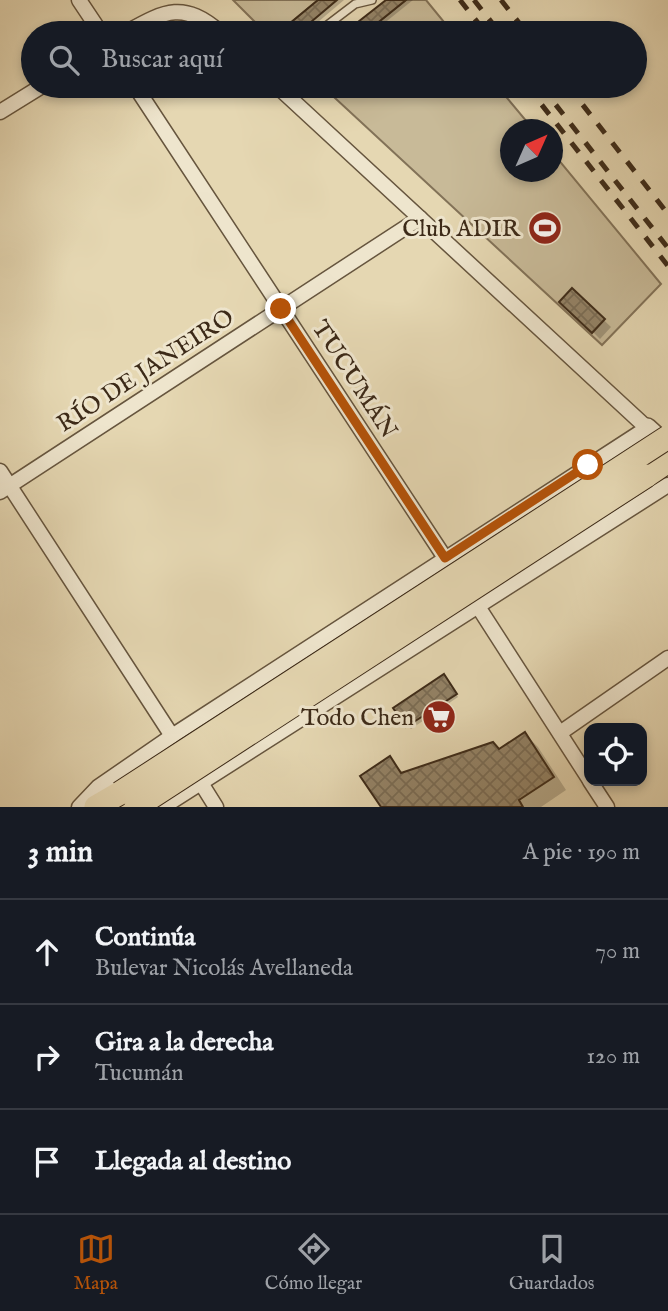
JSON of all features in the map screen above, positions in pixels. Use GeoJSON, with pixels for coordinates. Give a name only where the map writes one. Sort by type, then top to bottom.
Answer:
{"type":"FeatureCollection","features":[{"type":"Feature","properties":{"kind":"main road"},"geometry":{"type":"LineString","coordinates":[[128,800],[668,437]]}},
{"type":"Feature","properties":{"kind":"main road"},"geometry":{"type":"LineString","coordinates":[[96,807],[128,800],[668,461]]}},
{"type":"Feature","properties":{"kind":"street"},"geometry":{"type":"LineString","coordinates":[[79,0],[93,21]]}},
{"type":"Feature","properties":{"kind":"street"},"geometry":{"type":"LineString","coordinates":[[147,21],[163,12],[185,11],[207,21]]}},
{"type":"Feature","properties":{"kind":"street"},"geometry":{"type":"LineString","coordinates":[[0,113],[23,98]]}},
{"type":"Feature","properties":{"kind":"street","name":"TUCUMÁN"},"geometry":{"type":"LineString","coordinates":[[143,98],[445,558]]}},
{"type":"Feature","properties":{"kind":"street"},"geometry":{"type":"LineString","coordinates":[[290,98],[668,447]]}},
{"type":"Feature","properties":{"kind":"street","name":"RÍO DE JANEIRO"},"geometry":{"type":"LineString","coordinates":[[5,489],[420,218]]}},
{"type":"Feature","properties":{"kind":"street"},"geometry":{"type":"LineString","coordinates":[[79,807],[98,787],[172,736],[647,428]]}},
{"type":"Feature","properties":{"kind":"street"},"geometry":{"type":"LineString","coordinates":[[588,465],[609,464],[629,493],[624,513]]}},
{"type":"Feature","properties":{"kind":"street"},"geometry":{"type":"LineString","coordinates":[[0,471],[5,489],[172,736]]}},
{"type":"Feature","properties":{"kind":"street"},"geometry":{"type":"LineString","coordinates":[[163,807],[668,485]]}},
{"type":"Feature","properties":{"kind":"street"},"geometry":{"type":"LineString","coordinates":[[477,605],[584,771]]}},
{"type":"Feature","properties":{"kind":"street"},"geometry":{"type":"LineString","coordinates":[[560,733],[668,658]]}},
{"type":"Feature","properties":{"kind":"street"},"geometry":{"type":"LineString","coordinates":[[201,783],[216,807]]}},
{"type":"Feature","properties":{"kind":"street"},"geometry":{"type":"LineString","coordinates":[[594,786],[607,807]]}},
{"type":"Feature","properties":{"kind":"lane"},"geometry":{"type":"LineString","coordinates":[[333,21],[355,4],[372,0]]}},
{"type":"Feature","properties":{"kind":"shaded area"},"geometry":{"type":"Polygon","coordinates":[[[233,0],[318,0],[293,21],[254,21],[233,0]]]}},
{"type":"Feature","properties":{"kind":"shaded area"},"geometry":{"type":"Polygon","coordinates":[[[406,0],[426,0],[443,21],[380,21],[406,0]]]}},
{"type":"Feature","properties":{"kind":"shaded area","name":"Club ADIR"},"geometry":{"type":"Polygon","coordinates":[[[335,98],[507,98],[525,119],[500,119],[500,182],[563,182],[563,165],[661,284],[602,345],[335,98]]]}},
{"type":"Feature","properties":{"kind":"building"},"geometry":{"type":"Polygon","coordinates":[[[318,0],[337,0],[312,21],[293,21],[318,0]]]}},
{"type":"Feature","properties":{"kind":"building"},"geometry":{"type":"Polygon","coordinates":[[[386,0],[406,0],[380,21],[359,21],[386,0]]]}},
{"type":"Feature","properties":{"kind":"building"},"geometry":{"type":"Polygon","coordinates":[[[572,288],[605,319],[592,333],[559,302],[572,288]]]}},
{"type":"Feature","properties":{"kind":"building"},"geometry":{"type":"Polygon","coordinates":[[[444,674],[457,694],[406,727],[393,708],[444,674]]]}},
{"type":"Feature","properties":{"kind":"building"},"geometry":{"type":"Polygon","coordinates":[[[525,732],[554,777],[519,800],[523,807],[381,807],[360,776],[390,756],[401,773],[493,742],[499,749],[525,732]]]}},
{"type":"Feature","properties":{"kind":"railway"},"geometry":{"type":"LineString","coordinates":[[460,0],[477,21]]}},
{"type":"Feature","properties":{"kind":"railway"},"geometry":{"type":"LineString","coordinates":[[474,0],[491,21]]}},
{"type":"Feature","properties":{"kind":"railway"},"geometry":{"type":"LineString","coordinates":[[501,0],[518,21]]}},
{"type":"Feature","properties":{"kind":"railway"},"geometry":{"type":"LineString","coordinates":[[536,98],[668,266]]}},
{"type":"Feature","properties":{"kind":"railway"},"geometry":{"type":"LineString","coordinates":[[550,98],[668,248]]}},
{"type":"Feature","properties":{"kind":"railway"},"geometry":{"type":"LineString","coordinates":[[577,98],[668,214]]}},
{"type":"Feature","properties":{"kind":"place","name":"Club ADIR"},"geometry":{"type":"Point","coordinates":[545,228]}},
{"type":"Feature","properties":{"kind":"place","name":"Todo Chen"},"geometry":{"type":"Point","coordinates":[439,717]}},
{"type":"Feature","properties":{"kind":"route"},"geometry":{"type":"LineString","coordinates":[[281,309],[445,558],[588,465]]}}]}
